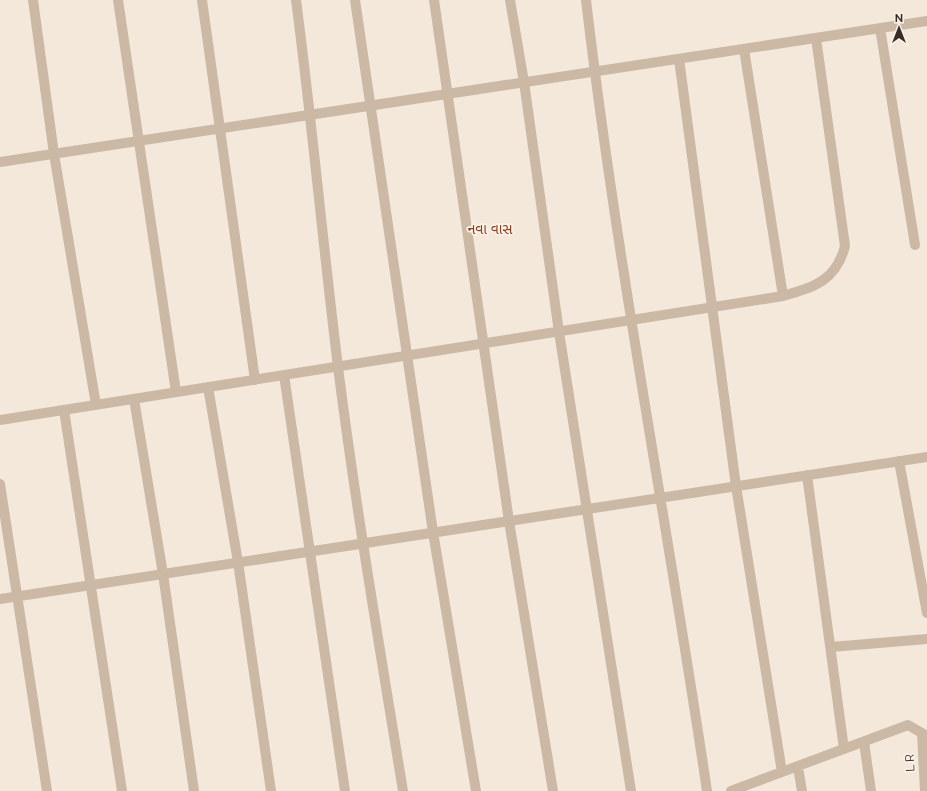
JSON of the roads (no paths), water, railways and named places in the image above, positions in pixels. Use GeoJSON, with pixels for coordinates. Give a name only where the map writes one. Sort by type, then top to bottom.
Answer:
{"type":"FeatureCollection","features":[{"type":"Feature","properties":{"kind":"street"},"geometry":{"type":"LineString","coordinates":[[33,0],[54,154],[96,405]]}},
{"type":"Feature","properties":{"kind":"street"},"geometry":{"type":"LineString","coordinates":[[118,0],[176,392]]}},
{"type":"Feature","properties":{"kind":"street"},"geometry":{"type":"LineString","coordinates":[[202,0],[222,128],[256,380]]}},
{"type":"Feature","properties":{"kind":"street"},"geometry":{"type":"LineString","coordinates":[[296,0],[311,115],[338,367],[363,543],[403,791]]}},
{"type":"Feature","properties":{"kind":"street"},"geometry":{"type":"LineString","coordinates":[[355,0],[406,356],[433,532],[476,791]]}},
{"type":"Feature","properties":{"kind":"street"},"geometry":{"type":"LineString","coordinates":[[434,0],[509,521],[553,791]]}},
{"type":"Feature","properties":{"kind":"street"},"geometry":{"type":"LineString","coordinates":[[510,0],[524,82],[559,332],[588,509],[631,791]]}},
{"type":"Feature","properties":{"kind":"street"},"geometry":{"type":"LineString","coordinates":[[586,0],[631,320],[707,791]]}},
{"type":"Feature","properties":{"kind":"street"},"geometry":{"type":"LineString","coordinates":[[0,162],[927,21]]}},
{"type":"Feature","properties":{"kind":"street"},"geometry":{"type":"LineString","coordinates":[[880,28],[915,245]]}},
{"type":"Feature","properties":{"kind":"street"},"geometry":{"type":"LineString","coordinates":[[0,420],[783,296],[811,288],[827,278],[837,266],[845,246],[816,38]]}},
{"type":"Feature","properties":{"kind":"street"},"geometry":{"type":"LineString","coordinates":[[744,49],[783,296]]}},
{"type":"Feature","properties":{"kind":"street"},"geometry":{"type":"LineString","coordinates":[[679,59],[736,486],[782,772]]}},
{"type":"Feature","properties":{"kind":"street"},"geometry":{"type":"LineString","coordinates":[[284,375],[345,791]]}},
{"type":"Feature","properties":{"kind":"street"},"geometry":{"type":"LineString","coordinates":[[208,387],[238,562],[271,791]]}},
{"type":"Feature","properties":{"kind":"street"},"geometry":{"type":"LineString","coordinates":[[134,399],[163,574],[194,791]]}},
{"type":"Feature","properties":{"kind":"street"},"geometry":{"type":"LineString","coordinates":[[64,410],[122,791]]}},
{"type":"Feature","properties":{"kind":"street"},"geometry":{"type":"LineString","coordinates":[[0,599],[927,456]]}},
{"type":"Feature","properties":{"kind":"street"},"geometry":{"type":"LineString","coordinates":[[899,461],[927,613]]}},
{"type":"Feature","properties":{"kind":"street"},"geometry":{"type":"LineString","coordinates":[[807,475],[844,749]]}},
{"type":"Feature","properties":{"kind":"street"},"geometry":{"type":"LineString","coordinates":[[0,484],[19,596],[47,791]]}},
{"type":"Feature","properties":{"kind":"street"},"geometry":{"type":"LineString","coordinates":[[831,647],[927,639]]}},
{"type":"Feature","properties":{"kind":"street"},"geometry":{"type":"LineString","coordinates":[[731,791],[908,725],[924,734]]}},
{"type":"Feature","properties":{"kind":"street","name":"L R"},"geometry":{"type":"LineString","coordinates":[[924,734],[925,791]]}},
{"type":"Feature","properties":{"kind":"street"},"geometry":{"type":"LineString","coordinates":[[864,742],[871,791]]}},
{"type":"Feature","properties":{"kind":"street"},"geometry":{"type":"LineString","coordinates":[[798,767],[802,791]]}},
{"type":"Feature","properties":{"kind":"district","name":"નવા વાસ"},"geometry":{"type":"Point","coordinates":[490,229]}}]}
